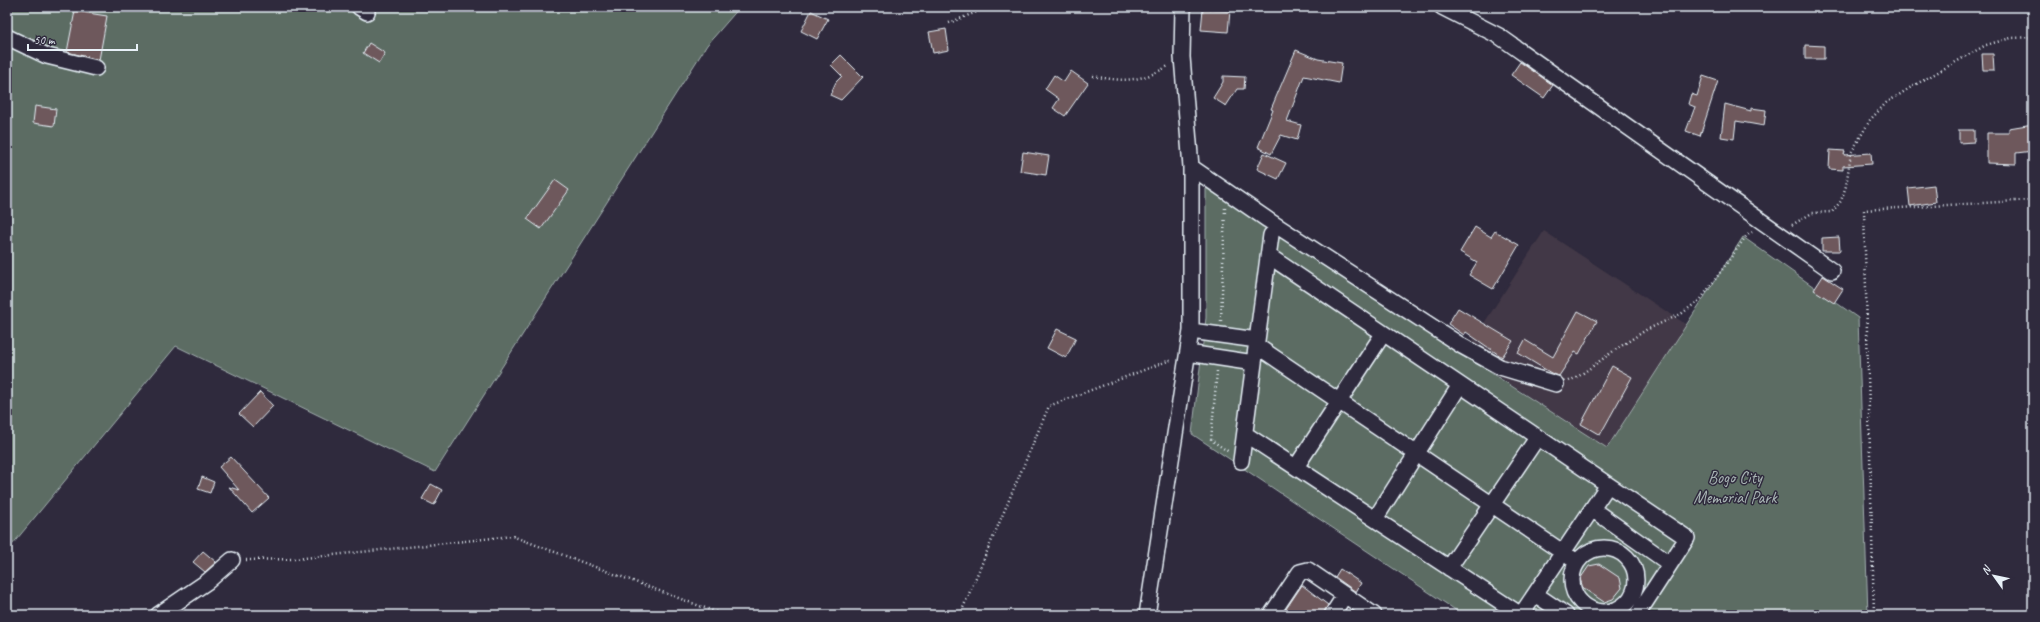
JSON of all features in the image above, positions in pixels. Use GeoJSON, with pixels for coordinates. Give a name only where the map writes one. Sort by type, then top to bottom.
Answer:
{"type":"FeatureCollection","features":[{"type":"Feature","properties":{"kind":"street"},"geometry":{"type":"LineString","coordinates":[[1146,615],[1191,330],[1191,167],[1182,57],[1183,7]]}},
{"type":"Feature","properties":{"kind":"street"},"geometry":{"type":"LineString","coordinates":[[1442,7],[1500,36],[1832,271]]}},
{"type":"Feature","properties":{"kind":"street"},"geometry":{"type":"LineString","coordinates":[[7,37],[47,56],[96,68]]}},
{"type":"Feature","properties":{"kind":"street"},"geometry":{"type":"LineString","coordinates":[[1191,167],[1268,220],[1462,346],[1500,367],[1556,384]]}},
{"type":"Feature","properties":{"kind":"street"},"geometry":{"type":"LineString","coordinates":[[1241,460],[1271,235]]}},
{"type":"Feature","properties":{"kind":"street"},"geometry":{"type":"LineString","coordinates":[[1269,256],[1687,538],[1670,564],[1637,606],[1620,608],[1606,612],[1596,611],[1586,607],[1579,601],[1574,592],[1572,582],[1573,572],[1577,562],[1592,550],[1602,548],[1622,552],[1629,559],[1635,573],[1637,606]]}},
{"type":"Feature","properties":{"kind":"street"},"geometry":{"type":"LineString","coordinates":[[1191,330],[1257,343],[1339,402],[1577,562]]}},
{"type":"Feature","properties":{"kind":"street"},"geometry":{"type":"LineString","coordinates":[[1296,467],[1383,334]]}},
{"type":"Feature","properties":{"kind":"street"},"geometry":{"type":"LineString","coordinates":[[1188,353],[1254,363]]}},
{"type":"Feature","properties":{"kind":"street"},"geometry":{"type":"LineString","coordinates":[[1374,519],[1460,385]]}},
{"type":"Feature","properties":{"kind":"street"},"geometry":{"type":"LineString","coordinates":[[1245,434],[1521,615],[1608,485]]}},
{"type":"Feature","properties":{"kind":"street"},"geometry":{"type":"LineString","coordinates":[[1449,568],[1537,438]]}},
{"type":"Feature","properties":{"kind":"street"},"geometry":{"type":"LineString","coordinates":[[1592,509],[1670,564]]}},
{"type":"Feature","properties":{"kind":"street"},"geometry":{"type":"LineString","coordinates":[[158,615],[208,581],[232,560]]}},
{"type":"Feature","properties":{"kind":"street"},"geometry":{"type":"LineString","coordinates":[[1271,615],[1300,572],[1308,570],[1374,615]]}},
{"type":"Feature","properties":{"kind":"street"},"geometry":{"type":"LineString","coordinates":[[1535,594],[1566,615]]}},
{"type":"Feature","properties":{"kind":"street"},"geometry":{"type":"LineString","coordinates":[[1332,615],[1345,595]]}},
{"type":"Feature","properties":{"kind":"path"},"geometry":{"type":"LineString","coordinates":[[949,23],[989,7]]}},
{"type":"Feature","properties":{"kind":"path"},"geometry":{"type":"LineString","coordinates":[[1556,384],[1567,382],[1579,376],[1646,330],[1681,314],[1701,299],[1747,235],[1760,226],[1774,230],[1786,228],[1812,213],[1832,212],[1841,201],[1846,186],[1851,153],[1870,120],[1886,103],[1919,82],[1986,45],[2011,38],[2033,37]]}},
{"type":"Feature","properties":{"kind":"path"},"geometry":{"type":"LineString","coordinates":[[1093,76],[1118,81],[1152,75],[1182,57]]}},
{"type":"Feature","properties":{"kind":"path"},"geometry":{"type":"LineString","coordinates":[[1874,615],[1864,210],[2033,200]]}},
{"type":"Feature","properties":{"kind":"path"},"geometry":{"type":"LineString","coordinates":[[960,615],[1050,406],[1188,353]]}},
{"type":"Feature","properties":{"kind":"path"},"geometry":{"type":"LineString","coordinates":[[232,560],[295,559],[512,536],[724,615]]}},
{"type":"Feature","properties":{"kind":"shaded area"},"geometry":{"type":"Polygon","coordinates":[[[1544,231],[1687,325],[1607,448],[1464,354],[1544,231]]]}},
{"type":"Feature","properties":{"kind":"green space"},"geometry":{"type":"Polygon","coordinates":[[[7,7],[740,7],[707,45],[435,472],[176,346],[7,551],[7,7]]]}},
{"type":"Feature","properties":{"kind":"green space","name":"Bogo City Memorial Park"},"geometry":{"type":"Polygon","coordinates":[[[1206,188],[1607,448],[1743,237],[1858,318],[1868,615],[1463,615],[1192,434],[1206,318],[1206,188]]]}},
{"type":"Feature","properties":{"kind":"building"},"geometry":{"type":"Polygon","coordinates":[[[1203,9],[1230,11],[1228,32],[1201,30],[1203,9]]]}},
{"type":"Feature","properties":{"kind":"building"},"geometry":{"type":"Polygon","coordinates":[[[75,11],[107,16],[99,60],[67,52],[75,11]]]}},
{"type":"Feature","properties":{"kind":"building"},"geometry":{"type":"Polygon","coordinates":[[[811,11],[828,19],[817,39],[801,31],[811,11]]]}},
{"type":"Feature","properties":{"kind":"building"},"geometry":{"type":"Polygon","coordinates":[[[946,29],[949,50],[933,53],[929,32],[946,29]]]}},
{"type":"Feature","properties":{"kind":"building"},"geometry":{"type":"Polygon","coordinates":[[[369,43],[385,53],[379,63],[363,53],[369,43]]]}},
{"type":"Feature","properties":{"kind":"building"},"geometry":{"type":"Polygon","coordinates":[[[1805,45],[1824,46],[1824,59],[1805,59],[1805,45]]]}},
{"type":"Feature","properties":{"kind":"building"},"geometry":{"type":"Polygon","coordinates":[[[1296,50],[1318,59],[1342,63],[1339,83],[1304,76],[1287,121],[1301,125],[1297,140],[1281,135],[1271,154],[1258,147],[1273,110],[1271,109],[1296,50]]]}},
{"type":"Feature","properties":{"kind":"building"},"geometry":{"type":"Polygon","coordinates":[[[1982,54],[1993,54],[1994,70],[1983,70],[1982,54]]]}},
{"type":"Feature","properties":{"kind":"building"},"geometry":{"type":"Polygon","coordinates":[[[841,55],[863,77],[841,100],[830,95],[836,82],[842,76],[831,65],[841,55]]]}},
{"type":"Feature","properties":{"kind":"building"},"geometry":{"type":"Polygon","coordinates":[[[1520,62],[1553,85],[1544,98],[1511,75],[1520,62]]]}},
{"type":"Feature","properties":{"kind":"building"},"geometry":{"type":"Polygon","coordinates":[[[1071,71],[1088,83],[1065,116],[1053,108],[1059,99],[1045,89],[1054,75],[1064,82],[1071,71]]]}},
{"type":"Feature","properties":{"kind":"building"},"geometry":{"type":"Polygon","coordinates":[[[1223,76],[1245,77],[1244,89],[1237,89],[1226,106],[1213,98],[1223,82],[1223,76]]]}},
{"type":"Feature","properties":{"kind":"building"},"geometry":{"type":"Polygon","coordinates":[[[1703,76],[1718,81],[1700,136],[1686,131],[1695,107],[1688,104],[1691,94],[1697,96],[1703,76]]]}},
{"type":"Feature","properties":{"kind":"building"},"geometry":{"type":"Polygon","coordinates":[[[1725,104],[1751,111],[1751,108],[1766,110],[1764,126],[1736,121],[1734,139],[1721,137],[1725,104]]]}},
{"type":"Feature","properties":{"kind":"building"},"geometry":{"type":"Polygon","coordinates":[[[35,106],[56,109],[54,126],[33,123],[35,106]]]}},
{"type":"Feature","properties":{"kind":"building"},"geometry":{"type":"Polygon","coordinates":[[[2033,124],[2033,151],[2016,153],[2016,164],[1987,163],[1987,133],[2009,133],[2009,128],[2033,124]]]}},
{"type":"Feature","properties":{"kind":"building"},"geometry":{"type":"Polygon","coordinates":[[[1959,130],[1974,130],[1974,142],[1959,143],[1959,130]]]}},
{"type":"Feature","properties":{"kind":"building"},"geometry":{"type":"Polygon","coordinates":[[[1830,150],[1845,151],[1844,155],[1871,153],[1872,164],[1843,166],[1843,170],[1829,169],[1830,150]]]}},
{"type":"Feature","properties":{"kind":"building"},"geometry":{"type":"Polygon","coordinates":[[[1023,152],[1049,156],[1046,175],[1020,171],[1023,152]]]}},
{"type":"Feature","properties":{"kind":"building"},"geometry":{"type":"Polygon","coordinates":[[[1264,153],[1286,163],[1278,179],[1257,169],[1264,153]]]}},
{"type":"Feature","properties":{"kind":"building"},"geometry":{"type":"Polygon","coordinates":[[[555,180],[569,190],[541,229],[527,219],[555,180]]]}},
{"type":"Feature","properties":{"kind":"building"},"geometry":{"type":"Polygon","coordinates":[[[1934,185],[1936,202],[1910,206],[1908,188],[1934,185]]]}},
{"type":"Feature","properties":{"kind":"building"},"geometry":{"type":"Polygon","coordinates":[[[1475,227],[1491,237],[1495,231],[1519,245],[1493,289],[1469,275],[1477,262],[1460,252],[1475,227]]]}},
{"type":"Feature","properties":{"kind":"building"},"geometry":{"type":"Polygon","coordinates":[[[1839,237],[1840,251],[1822,251],[1822,238],[1839,237]]]}},
{"type":"Feature","properties":{"kind":"building"},"geometry":{"type":"Polygon","coordinates":[[[1823,276],[1843,289],[1834,303],[1814,290],[1823,276]]]}},
{"type":"Feature","properties":{"kind":"building"},"geometry":{"type":"Polygon","coordinates":[[[1458,308],[1513,341],[1502,357],[1466,332],[1464,335],[1448,324],[1458,308]]]}},
{"type":"Feature","properties":{"kind":"building"},"geometry":{"type":"Polygon","coordinates":[[[1578,311],[1597,321],[1579,354],[1575,352],[1559,376],[1551,373],[1518,353],[1525,340],[1553,357],[1578,311]]]}},
{"type":"Feature","properties":{"kind":"building"},"geometry":{"type":"Polygon","coordinates":[[[1057,329],[1076,338],[1066,358],[1047,348],[1057,329]]]}},
{"type":"Feature","properties":{"kind":"building"},"geometry":{"type":"Polygon","coordinates":[[[1612,366],[1632,377],[1600,435],[1581,424],[1612,366]]]}},
{"type":"Feature","properties":{"kind":"building"},"geometry":{"type":"Polygon","coordinates":[[[260,392],[273,406],[253,427],[239,414],[260,392]]]}},
{"type":"Feature","properties":{"kind":"building"},"geometry":{"type":"Polygon","coordinates":[[[231,457],[269,498],[252,513],[229,487],[239,490],[219,467],[231,457]]]}},
{"type":"Feature","properties":{"kind":"building"},"geometry":{"type":"Polygon","coordinates":[[[202,477],[214,482],[210,493],[198,489],[202,477]]]}},
{"type":"Feature","properties":{"kind":"building"},"geometry":{"type":"Polygon","coordinates":[[[431,484],[442,490],[434,505],[422,499],[431,484]]]}},
{"type":"Feature","properties":{"kind":"building"},"geometry":{"type":"Polygon","coordinates":[[[203,551],[216,562],[205,572],[193,562],[203,551]]]}},
{"type":"Feature","properties":{"kind":"building"},"geometry":{"type":"Polygon","coordinates":[[[1599,564],[1620,578],[1622,588],[1613,599],[1604,602],[1583,588],[1580,579],[1589,566],[1599,564]]]}},
{"type":"Feature","properties":{"kind":"building"},"geometry":{"type":"Polygon","coordinates":[[[1340,569],[1361,583],[1356,592],[1335,577],[1340,569]]]}},
{"type":"Feature","properties":{"kind":"building"},"geometry":{"type":"Polygon","coordinates":[[[1302,585],[1328,605],[1323,615],[1282,615],[1302,585]]]}}]}
